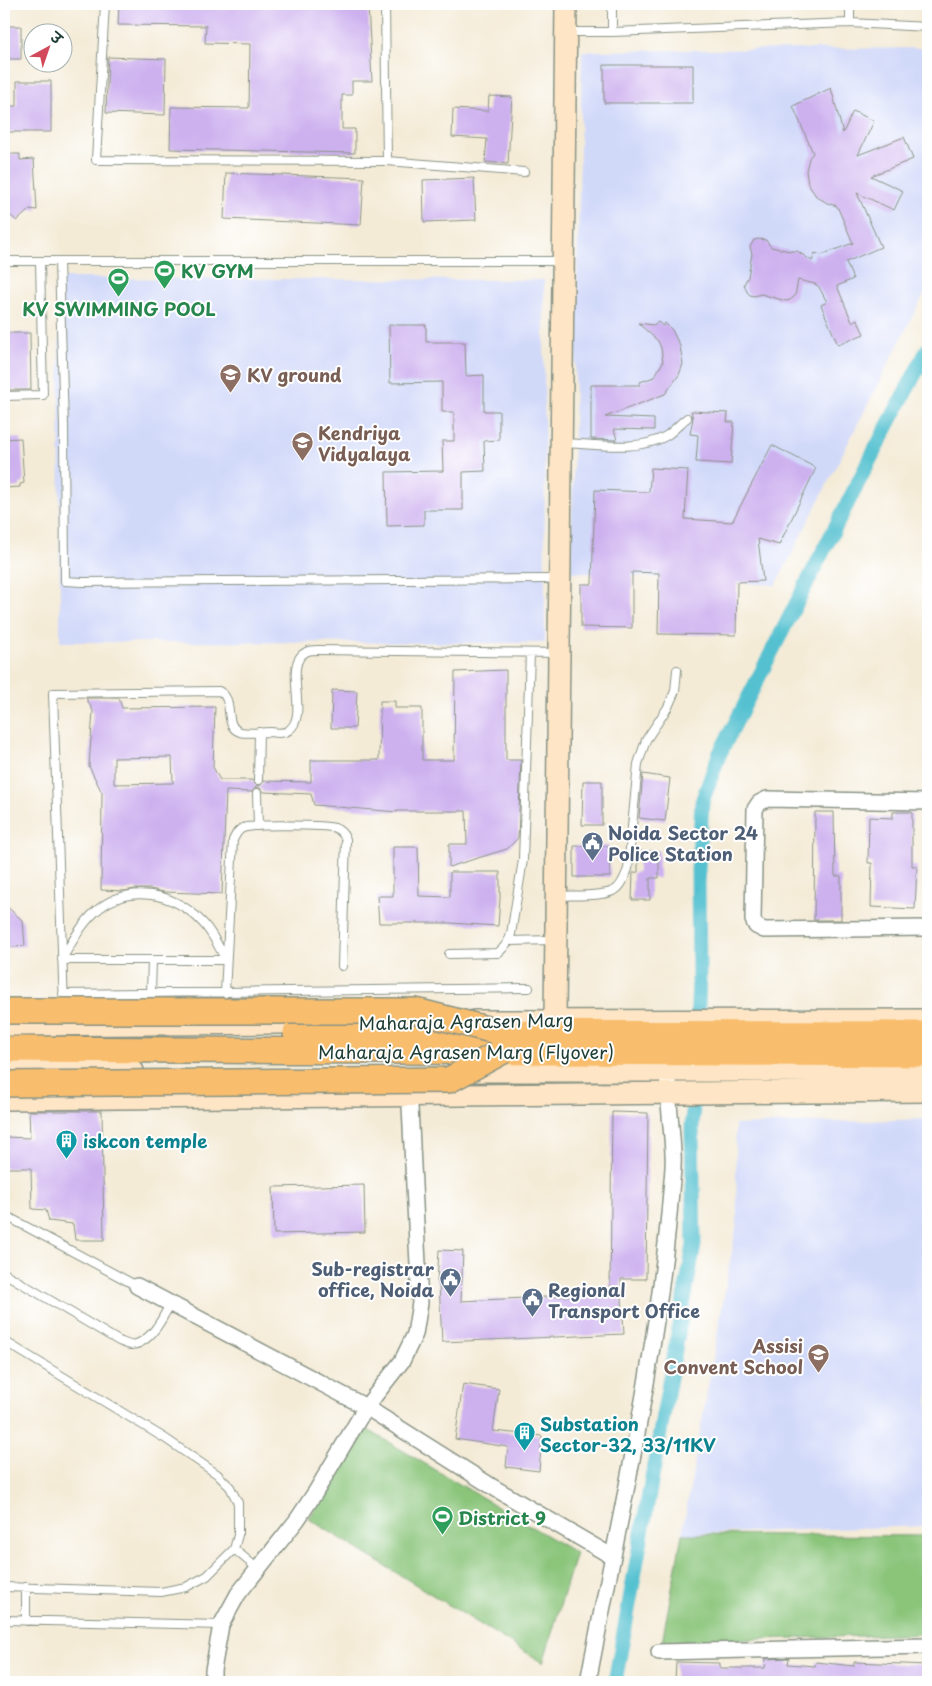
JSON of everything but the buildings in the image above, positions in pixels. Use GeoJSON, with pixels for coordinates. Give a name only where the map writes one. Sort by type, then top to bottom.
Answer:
{"type":"FeatureCollection","features":[{"type":"Feature","properties":{"kind":"main road"},"geometry":{"type":"LineString","coordinates":[[4,1011],[416,1011],[503,1042]]}},
{"type":"Feature","properties":{"kind":"main road","name":"Maharaja Agrasen Marg (Flyover)"},"geometry":{"type":"LineString","coordinates":[[4,1032],[503,1042],[928,1054]]}},
{"type":"Feature","properties":{"kind":"main road","name":"Maharaja Agrasen Marg (Flyover)"},"geometry":{"type":"LineString","coordinates":[[4,1049],[928,1034]]}},
{"type":"Feature","properties":{"kind":"main road"},"geometry":{"type":"LineString","coordinates":[[4,1084],[448,1080],[503,1042]]}},
{"type":"Feature","properties":{"kind":"street"},"geometry":{"type":"LineString","coordinates":[[555,1019],[566,4]]}},
{"type":"Feature","properties":{"kind":"street"},"geometry":{"type":"LineString","coordinates":[[928,802],[767,799],[759,802],[755,809],[753,920],[756,926],[764,930],[928,928]]}},
{"type":"Feature","properties":{"kind":"street"},"geometry":{"type":"LineString","coordinates":[[757,1020],[784,1010],[928,1009]]}},
{"type":"Feature","properties":{"kind":"street","name":"Maharaja Agrasen Marg"},"geometry":{"type":"LineString","coordinates":[[4,1026],[555,1019],[724,1021],[928,1020]]}},
{"type":"Feature","properties":{"kind":"street"},"geometry":{"type":"LineString","coordinates":[[4,1071],[928,1071]]}},
{"type":"Feature","properties":{"kind":"street"},"geometry":{"type":"LineString","coordinates":[[213,1682],[213,1670],[221,1625],[238,1594],[297,1520],[366,1407],[402,1361],[415,1334],[420,1303],[408,1071]]}},
{"type":"Feature","properties":{"kind":"street"},"geometry":{"type":"LineString","coordinates":[[588,1682],[647,1373],[665,1258],[673,1156],[668,1094],[669,1071]]}},
{"type":"Feature","properties":{"kind":"street"},"geometry":{"type":"LineString","coordinates":[[4,1099],[928,1091]]}},
{"type":"Feature","properties":{"kind":"street"},"geometry":{"type":"LineString","coordinates":[[137,1286],[366,1407],[496,1489],[613,1557]]}},
{"type":"Feature","properties":{"kind":"street"},"geometry":{"type":"LineString","coordinates":[[659,1652],[928,1646]]}},
{"type":"Feature","properties":{"kind":"lane"},"geometry":{"type":"LineString","coordinates":[[105,4],[96,160],[387,161],[524,172]]}},
{"type":"Feature","properties":{"kind":"lane"},"geometry":{"type":"LineString","coordinates":[[385,4],[387,161]]}},
{"type":"Feature","properties":{"kind":"lane"},"geometry":{"type":"LineString","coordinates":[[612,4],[612,32]]}},
{"type":"Feature","properties":{"kind":"lane"},"geometry":{"type":"LineString","coordinates":[[850,4],[850,23]]}},
{"type":"Feature","properties":{"kind":"lane"},"geometry":{"type":"LineString","coordinates":[[566,32],[850,23],[928,27]]}},
{"type":"Feature","properties":{"kind":"lane"},"geometry":{"type":"LineString","coordinates":[[4,261],[563,260]]}},
{"type":"Feature","properties":{"kind":"lane"},"geometry":{"type":"LineString","coordinates":[[4,396],[43,395],[40,261]]}},
{"type":"Feature","properties":{"kind":"lane"},"geometry":{"type":"LineString","coordinates":[[59,261],[63,387],[65,581],[560,579]]}},
{"type":"Feature","properties":{"kind":"lane"},"geometry":{"type":"LineString","coordinates":[[561,443],[626,446],[649,444],[667,436],[687,418]]}},
{"type":"Feature","properties":{"kind":"lane"},"geometry":{"type":"LineString","coordinates":[[64,1026],[53,693],[219,691],[224,693],[228,699],[230,722],[234,728],[240,732],[281,733],[289,731],[297,715],[296,668],[306,652],[318,650],[559,653]]}},
{"type":"Feature","properties":{"kind":"lane"},"geometry":{"type":"LineString","coordinates":[[449,954],[498,953],[504,949],[509,941],[523,860],[530,653]]}},
{"type":"Feature","properties":{"kind":"lane"},"geometry":{"type":"LineString","coordinates":[[556,896],[604,893],[615,890],[623,880],[628,869],[638,764],[646,740],[668,707],[675,691],[676,670]]}},
{"type":"Feature","properties":{"kind":"lane"},"geometry":{"type":"LineString","coordinates":[[258,780],[259,732]]}},
{"type":"Feature","properties":{"kind":"lane"},"geometry":{"type":"LineString","coordinates":[[257,793],[258,826]]}},
{"type":"Feature","properties":{"kind":"lane"},"geometry":{"type":"LineString","coordinates":[[225,993],[233,840],[237,832],[242,828],[258,826],[335,828],[342,833],[346,839],[342,966]]}},
{"type":"Feature","properties":{"kind":"lane"},"geometry":{"type":"LineString","coordinates":[[62,960],[81,927],[96,911],[114,898],[147,893],[167,898],[186,908],[202,922],[226,960]]}},
{"type":"Feature","properties":{"kind":"lane"},"geometry":{"type":"LineString","coordinates":[[509,941],[556,940]]}},
{"type":"Feature","properties":{"kind":"lane"},"geometry":{"type":"LineString","coordinates":[[62,960],[226,960]]}},
{"type":"Feature","properties":{"kind":"lane"},"geometry":{"type":"LineString","coordinates":[[151,993],[152,960]]}},
{"type":"Feature","properties":{"kind":"lane"},"geometry":{"type":"LineString","coordinates":[[63,994],[529,988]]}},
{"type":"Feature","properties":{"kind":"lane"},"geometry":{"type":"LineString","coordinates":[[10,1218],[137,1286]]}},
{"type":"Feature","properties":{"kind":"lane"},"geometry":{"type":"LineString","coordinates":[[4,1273],[119,1341],[131,1345],[147,1338],[161,1322],[170,1304]]}},
{"type":"Feature","properties":{"kind":"lane"},"geometry":{"type":"LineString","coordinates":[[4,1340],[166,1439],[217,1474],[230,1487],[238,1503],[238,1535],[234,1549],[207,1576],[186,1587],[161,1592],[4,1586]]}},
{"type":"Feature","properties":{"kind":"lane"},"geometry":{"type":"LineString","coordinates":[[234,1549],[258,1569]]}},
{"type":"Feature","properties":{"kind":"lane"},"geometry":{"type":"LineString","coordinates":[[26,1587],[26,1621]]}},
{"type":"Feature","properties":{"kind":"lane"},"geometry":{"type":"LineString","coordinates":[[4,1620],[221,1625]]}},
{"type":"Feature","properties":{"kind":"shaded area"},"geometry":{"type":"Polygon","coordinates":[[[928,48],[928,286],[776,585],[571,572],[582,51],[928,48]]]}},
{"type":"Feature","properties":{"kind":"shaded area","name":"Kendriya Vidyalaya"},"geometry":{"type":"Polygon","coordinates":[[[59,278],[544,280],[545,643],[60,642],[59,278]]]}},
{"type":"Feature","properties":{"kind":"shaded area","name":"Assisi Convent School"},"geometry":{"type":"Polygon","coordinates":[[[928,1119],[928,1526],[682,1534],[737,1222],[735,1125],[928,1119]]]}},
{"type":"Feature","properties":{"kind":"green space","name":"District 9"},"geometry":{"type":"Polygon","coordinates":[[[363,1427],[576,1553],[543,1663],[309,1519],[363,1427]]]}},
{"type":"Feature","properties":{"kind":"green space"},"geometry":{"type":"Polygon","coordinates":[[[682,1534],[928,1536],[928,1634],[662,1642],[682,1534]]]}},
{"type":"Feature","properties":{"kind":"waterway"},"geometry":{"type":"LineString","coordinates":[[697,1031],[699,979],[698,870],[702,802],[719,755],[928,349]]}},
{"type":"Feature","properties":{"kind":"waterway"},"geometry":{"type":"LineString","coordinates":[[615,1682],[694,1245],[693,1102]]}},
{"type":"Feature","properties":{"kind":"place","name":"KV GYM"},"geometry":{"type":"Point","coordinates":[165,289]}},
{"type":"Feature","properties":{"kind":"place","name":"KV SWIMMING POOL"},"geometry":{"type":"Point","coordinates":[119,297]}},
{"type":"Feature","properties":{"kind":"place","name":"KV ground"},"geometry":{"type":"Point","coordinates":[231,393]}},
{"type":"Feature","properties":{"kind":"place","name":"Kendriya Vidyalaya"},"geometry":{"type":"Point","coordinates":[302,461]}},
{"type":"Feature","properties":{"kind":"place","name":"Noida Sector 24 Police Station"},"geometry":{"type":"Point","coordinates":[592,861]}},
{"type":"Feature","properties":{"kind":"place","name":"iskcon temple"},"geometry":{"type":"Point","coordinates":[67,1159]}},
{"type":"Feature","properties":{"kind":"place","name":"Sub-registrar office, Noida"},"geometry":{"type":"Point","coordinates":[450,1297]}},
{"type":"Feature","properties":{"kind":"place","name":"Regional Transport Office"},"geometry":{"type":"Point","coordinates":[532,1318]}},
{"type":"Feature","properties":{"kind":"place","name":"Assisi Convent School"},"geometry":{"type":"Point","coordinates":[819,1374]}},
{"type":"Feature","properties":{"kind":"place","name":"Substation Sector-32, 33/11KV"},"geometry":{"type":"Point","coordinates":[524,1452]}},
{"type":"Feature","properties":{"kind":"place","name":"District 9"},"geometry":{"type":"Point","coordinates":[442,1536]}}]}
